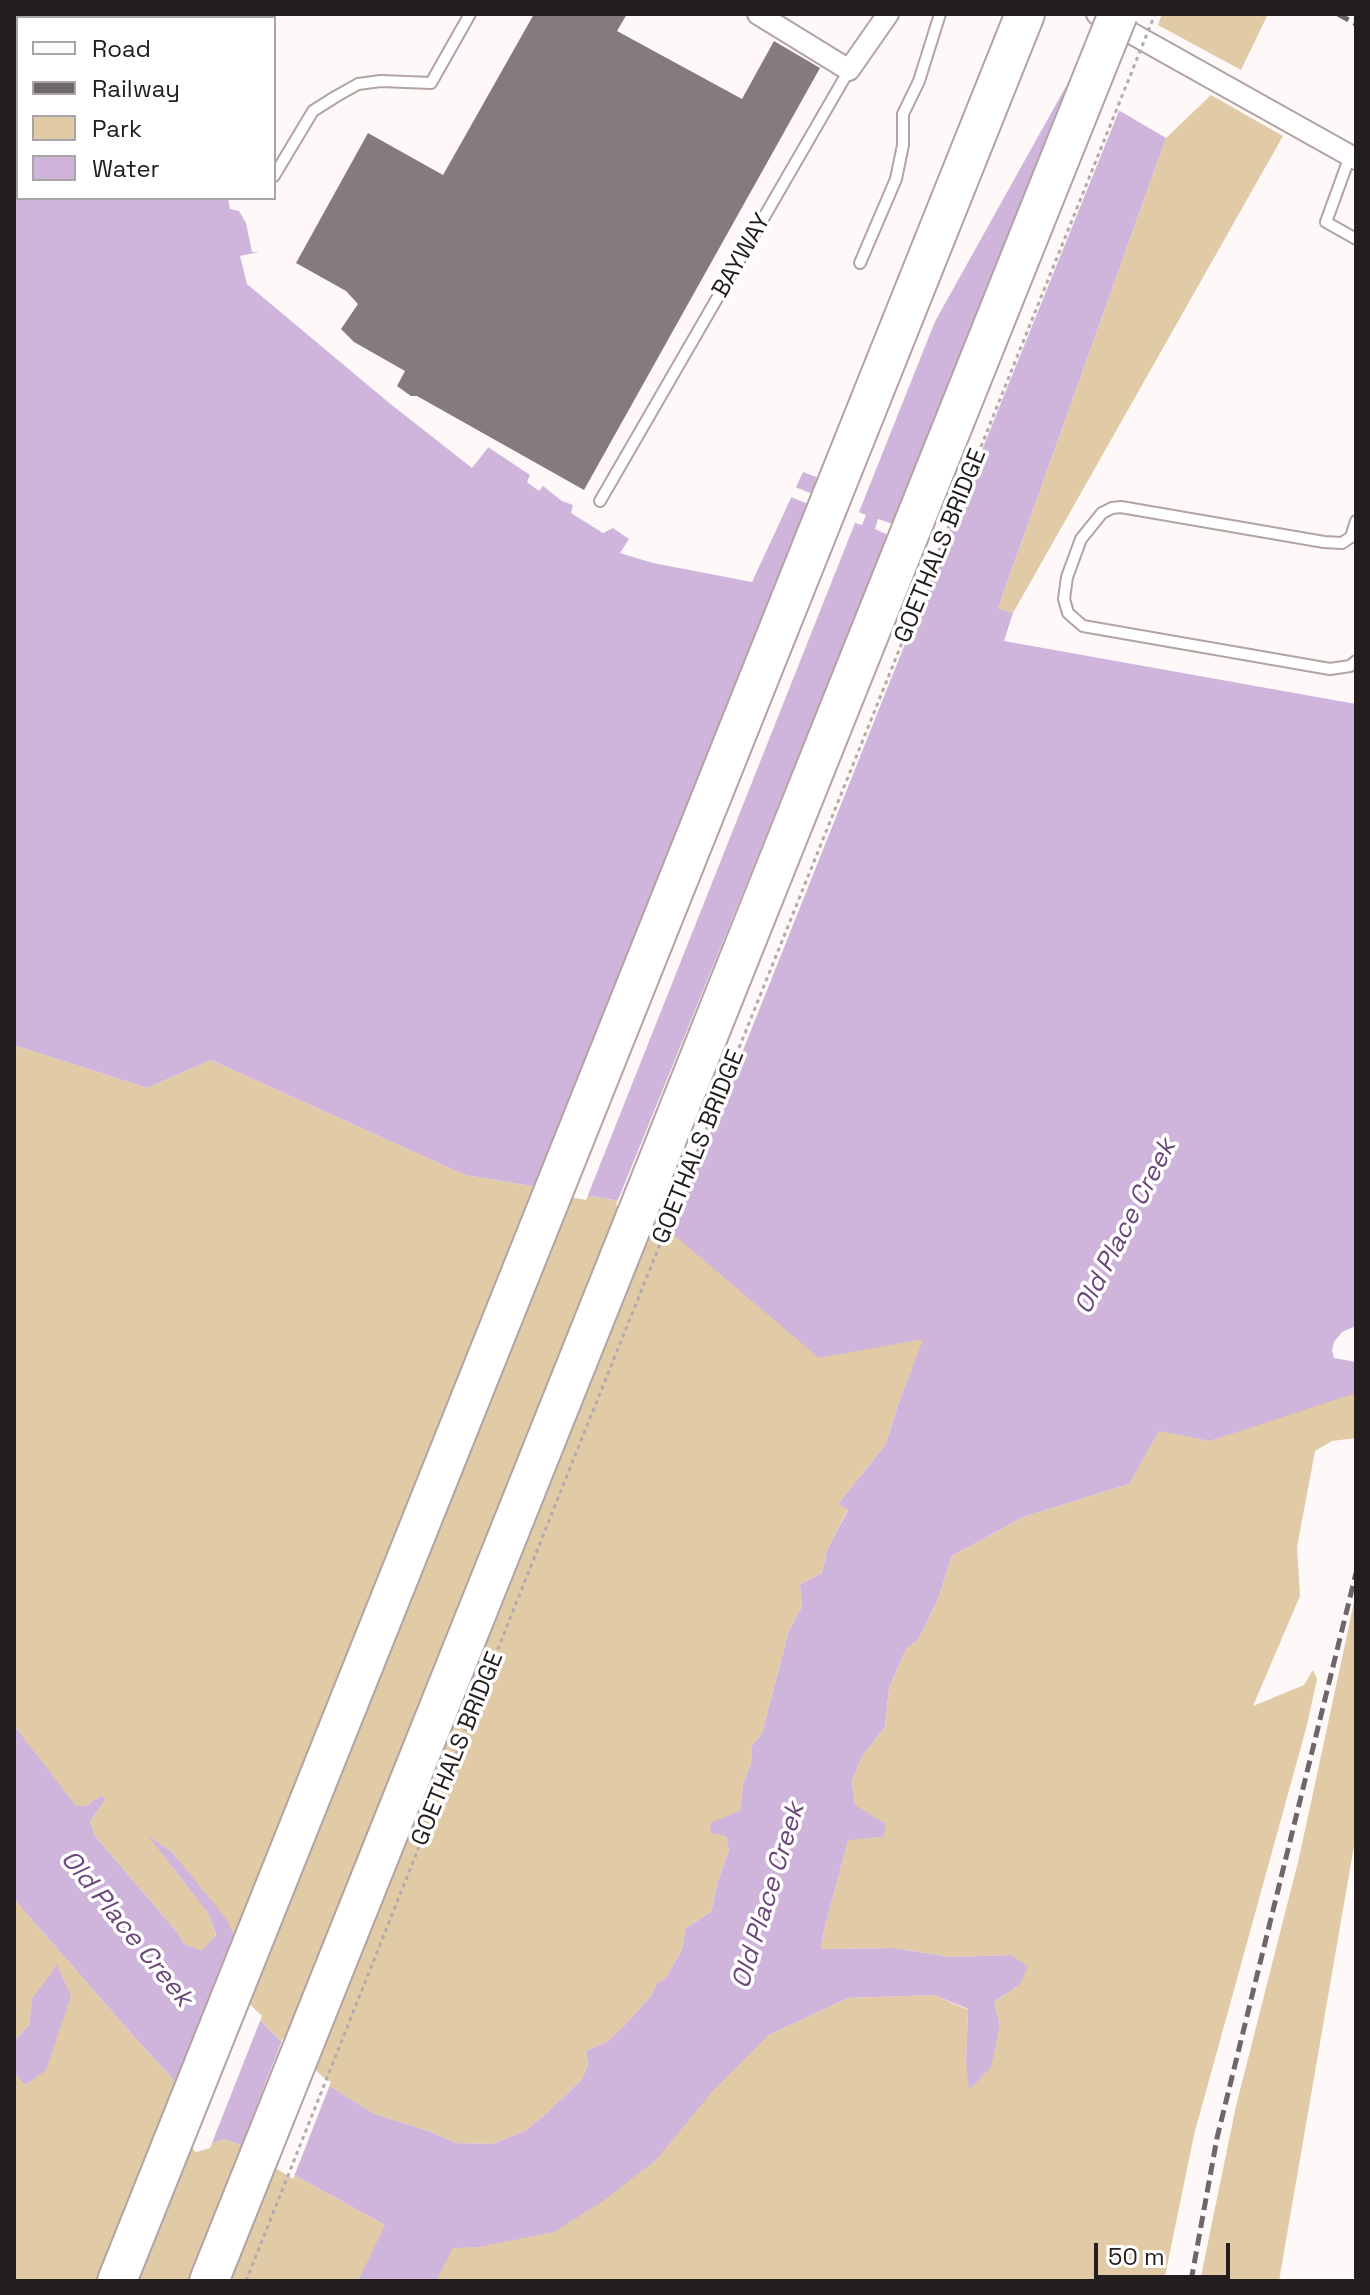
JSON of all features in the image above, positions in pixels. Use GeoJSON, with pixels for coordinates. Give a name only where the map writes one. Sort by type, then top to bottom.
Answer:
{"type":"FeatureCollection","features":[{"type":"Feature","properties":{"kind":"highway"},"geometry":{"type":"LineString","coordinates":[[117,2281],[1025,14]]}},
{"type":"Feature","properties":{"kind":"highway","name":"GOETHALS BRIDGE"},"geometry":{"type":"LineString","coordinates":[[209,2281],[1118,14]]}},
{"type":"Feature","properties":{"kind":"street"},"geometry":{"type":"LineString","coordinates":[[758,14],[849,70]]}},
{"type":"Feature","properties":{"kind":"street","name":"BAYWAY"},"geometry":{"type":"LineString","coordinates":[[849,70],[888,14]]}},
{"type":"Feature","properties":{"kind":"street"},"geometry":{"type":"LineString","coordinates":[[1097,14],[1353,158]]}},
{"type":"Feature","properties":{"kind":"lane"},"geometry":{"type":"LineString","coordinates":[[276,173],[313,111],[335,97],[358,84],[381,81],[431,83],[470,14]]}},
{"type":"Feature","properties":{"kind":"lane"},"geometry":{"type":"LineString","coordinates":[[860,263],[896,179],[903,145],[903,114],[919,81],[940,14]]}},
{"type":"Feature","properties":{"kind":"lane","name":"BAYWAY"},"geometry":{"type":"LineString","coordinates":[[600,501],[849,70]]}},
{"type":"Feature","properties":{"kind":"lane"},"geometry":{"type":"LineString","coordinates":[[1353,158],[1326,222],[1356,239]]}},
{"type":"Feature","properties":{"kind":"lane"},"geometry":{"type":"LineString","coordinates":[[1356,521],[1351,537],[1342,543],[1112,508],[1102,513],[1081,539],[1072,560],[1064,599],[1068,613],[1083,626],[1330,669],[1350,666],[1356,661]]}},
{"type":"Feature","properties":{"kind":"path","name":"GOETHALS BRIDGE"},"geometry":{"type":"LineString","coordinates":[[246,2281],[1155,14]]}},
{"type":"Feature","properties":{"kind":"green space"},"geometry":{"type":"Polygon","coordinates":[[[1162,14],[1268,14],[1241,70],[1158,25],[1162,14]]]}},
{"type":"Feature","properties":{"kind":"green space"},"geometry":{"type":"Polygon","coordinates":[[[1211,95],[1283,136],[1013,613],[998,608],[1166,138],[1211,95]]]}},
{"type":"Feature","properties":{"kind":"green space"},"geometry":{"type":"Polygon","coordinates":[[[14,1045],[147,1088],[211,1060],[465,1175],[620,1201],[924,1338],[886,1444],[838,1504],[848,1509],[827,1550],[822,1573],[800,1584],[802,1607],[789,1630],[762,1733],[752,1746],[740,1811],[726,1836],[729,1850],[711,1912],[686,1928],[682,1949],[666,1978],[656,1984],[651,1996],[607,2042],[586,2051],[588,2065],[582,2079],[526,2130],[493,2144],[455,2143],[432,2132],[373,2114],[320,2080],[218,1978],[221,1964],[238,1945],[172,1852],[150,1838],[208,1913],[216,1936],[202,1952],[184,1944],[95,1836],[90,1821],[105,1800],[101,1796],[86,1806],[76,1807],[14,1725],[14,1045]]]}},
{"type":"Feature","properties":{"kind":"green space"},"geometry":{"type":"Polygon","coordinates":[[[1356,1391],[1356,1438],[1332,1441],[1315,1451],[1297,1547],[1300,1596],[1253,1706],[1304,1685],[1313,1670],[1317,1679],[1307,1725],[1194,2135],[1164,2281],[14,2281],[14,2073],[25,2085],[32,1999],[29,2025],[14,2041],[14,1899],[225,2139],[251,2149],[385,2225],[711,2093],[769,2035],[848,1998],[934,1995],[968,2010],[966,2063],[1000,2025],[994,2002],[1019,1985],[1011,1955],[950,1957],[894,1948],[821,1949],[848,1839],[883,1837],[855,1805],[852,1781],[862,1756],[885,1727],[889,1688],[906,1649],[918,1640],[938,1599],[952,1556],[1023,1517],[1129,1484],[1159,1430],[1210,1441],[1356,1391]]]}},
{"type":"Feature","properties":{"kind":"green space"},"geometry":{"type":"Polygon","coordinates":[[[1356,1593],[1356,1834],[1279,2281],[1200,2281],[1236,2106],[1299,1858],[1356,1593]]]}},
{"type":"Feature","properties":{"kind":"water","name":"Old Place Creek"},"geometry":{"type":"Polygon","coordinates":[[[14,14],[200,16],[16,16],[16,200],[228,200],[230,209],[239,211],[246,223],[252,252],[260,252],[266,273],[402,395],[437,413],[530,475],[527,482],[539,491],[543,486],[562,501],[573,505],[571,513],[603,533],[613,528],[629,539],[620,553],[653,563],[752,582],[803,472],[830,482],[860,456],[1069,81],[1166,138],[998,608],[1013,613],[1004,641],[1356,704],[1356,1326],[1342,1332],[1332,1350],[1334,1358],[1356,1362],[1356,1393],[1210,1441],[1159,1431],[1129,1484],[1023,1517],[952,1556],[938,1599],[918,1640],[906,1649],[889,1688],[885,1727],[862,1756],[852,1781],[855,1805],[886,1824],[883,1837],[848,1840],[821,1949],[894,1948],[950,1957],[1011,1955],[1028,1967],[1019,1985],[994,2002],[1000,2025],[991,2067],[969,2090],[966,2063],[968,2009],[934,1995],[848,1998],[769,2035],[711,2093],[656,2160],[603,2201],[554,2232],[479,2247],[453,2248],[436,2281],[358,2281],[385,2225],[251,2149],[225,2139],[195,2148],[200,2108],[14,1899],[14,1725],[76,1806],[86,1806],[102,1795],[105,1800],[90,1821],[95,1836],[184,1944],[202,1951],[216,1935],[208,1913],[148,1836],[172,1852],[227,1920],[239,1946],[221,1964],[218,1978],[320,2080],[374,2114],[432,2132],[455,2143],[493,2144],[526,2130],[582,2079],[588,2065],[586,2051],[607,2042],[651,1996],[656,1984],[666,1978],[682,1949],[686,1928],[711,1912],[729,1850],[726,1836],[711,1833],[710,1823],[740,1811],[752,1746],[762,1733],[789,1630],[802,1607],[800,1584],[822,1573],[827,1550],[848,1510],[838,1504],[886,1444],[923,1339],[819,1358],[654,1218],[620,1201],[465,1175],[211,1060],[147,1088],[14,1045],[14,14]]]}},
{"type":"Feature","properties":{"kind":"water"},"geometry":{"type":"Polygon","coordinates":[[[57,1965],[71,1996],[46,2070],[25,2085],[14,2073],[14,2041],[29,2025],[32,1999],[57,1965]]]}},
{"type":"Feature","properties":{"kind":"pier"},"geometry":{"type":"Polygon","coordinates":[[[1072,78],[1121,106],[944,544],[950,547],[945,557],[940,556],[669,1236],[652,1221],[616,1205],[888,535],[875,529],[878,519],[893,524],[1072,78]]]}},
{"type":"Feature","properties":{"kind":"pier"},"geometry":{"type":"Polygon","coordinates":[[[264,251],[269,272],[397,386],[491,444],[472,468],[247,284],[240,256],[264,251]]]}},
{"type":"Feature","properties":{"kind":"pier"},"geometry":{"type":"Polygon","coordinates":[[[946,294],[859,512],[866,515],[862,525],[855,523],[586,1200],[536,1191],[808,504],[791,497],[795,487],[813,494],[858,451],[946,294]]]}},
{"type":"Feature","properties":{"kind":"pier"},"geometry":{"type":"Polygon","coordinates":[[[222,1978],[262,2016],[210,2148],[196,2152],[191,2147],[222,1978]]]}},
{"type":"Feature","properties":{"kind":"pier"},"geometry":{"type":"Polygon","coordinates":[[[283,2038],[331,2082],[293,2179],[240,2149],[283,2038]]]}},
{"type":"Feature","properties":{"kind":"building"},"geometry":{"type":"Polygon","coordinates":[[[534,14],[627,14],[617,31],[742,99],[774,41],[820,68],[584,490],[397,386],[405,371],[354,342],[341,329],[358,304],[346,291],[296,263],[368,133],[443,175],[534,14]]]}},
{"type":"Feature","properties":{"kind":"railway"},"geometry":{"type":"LineString","coordinates":[[1338,14],[1356,24]]}},
{"type":"Feature","properties":{"kind":"railway"},"geometry":{"type":"LineString","coordinates":[[1191,2281],[1217,2138],[1356,1573]]}}]}
